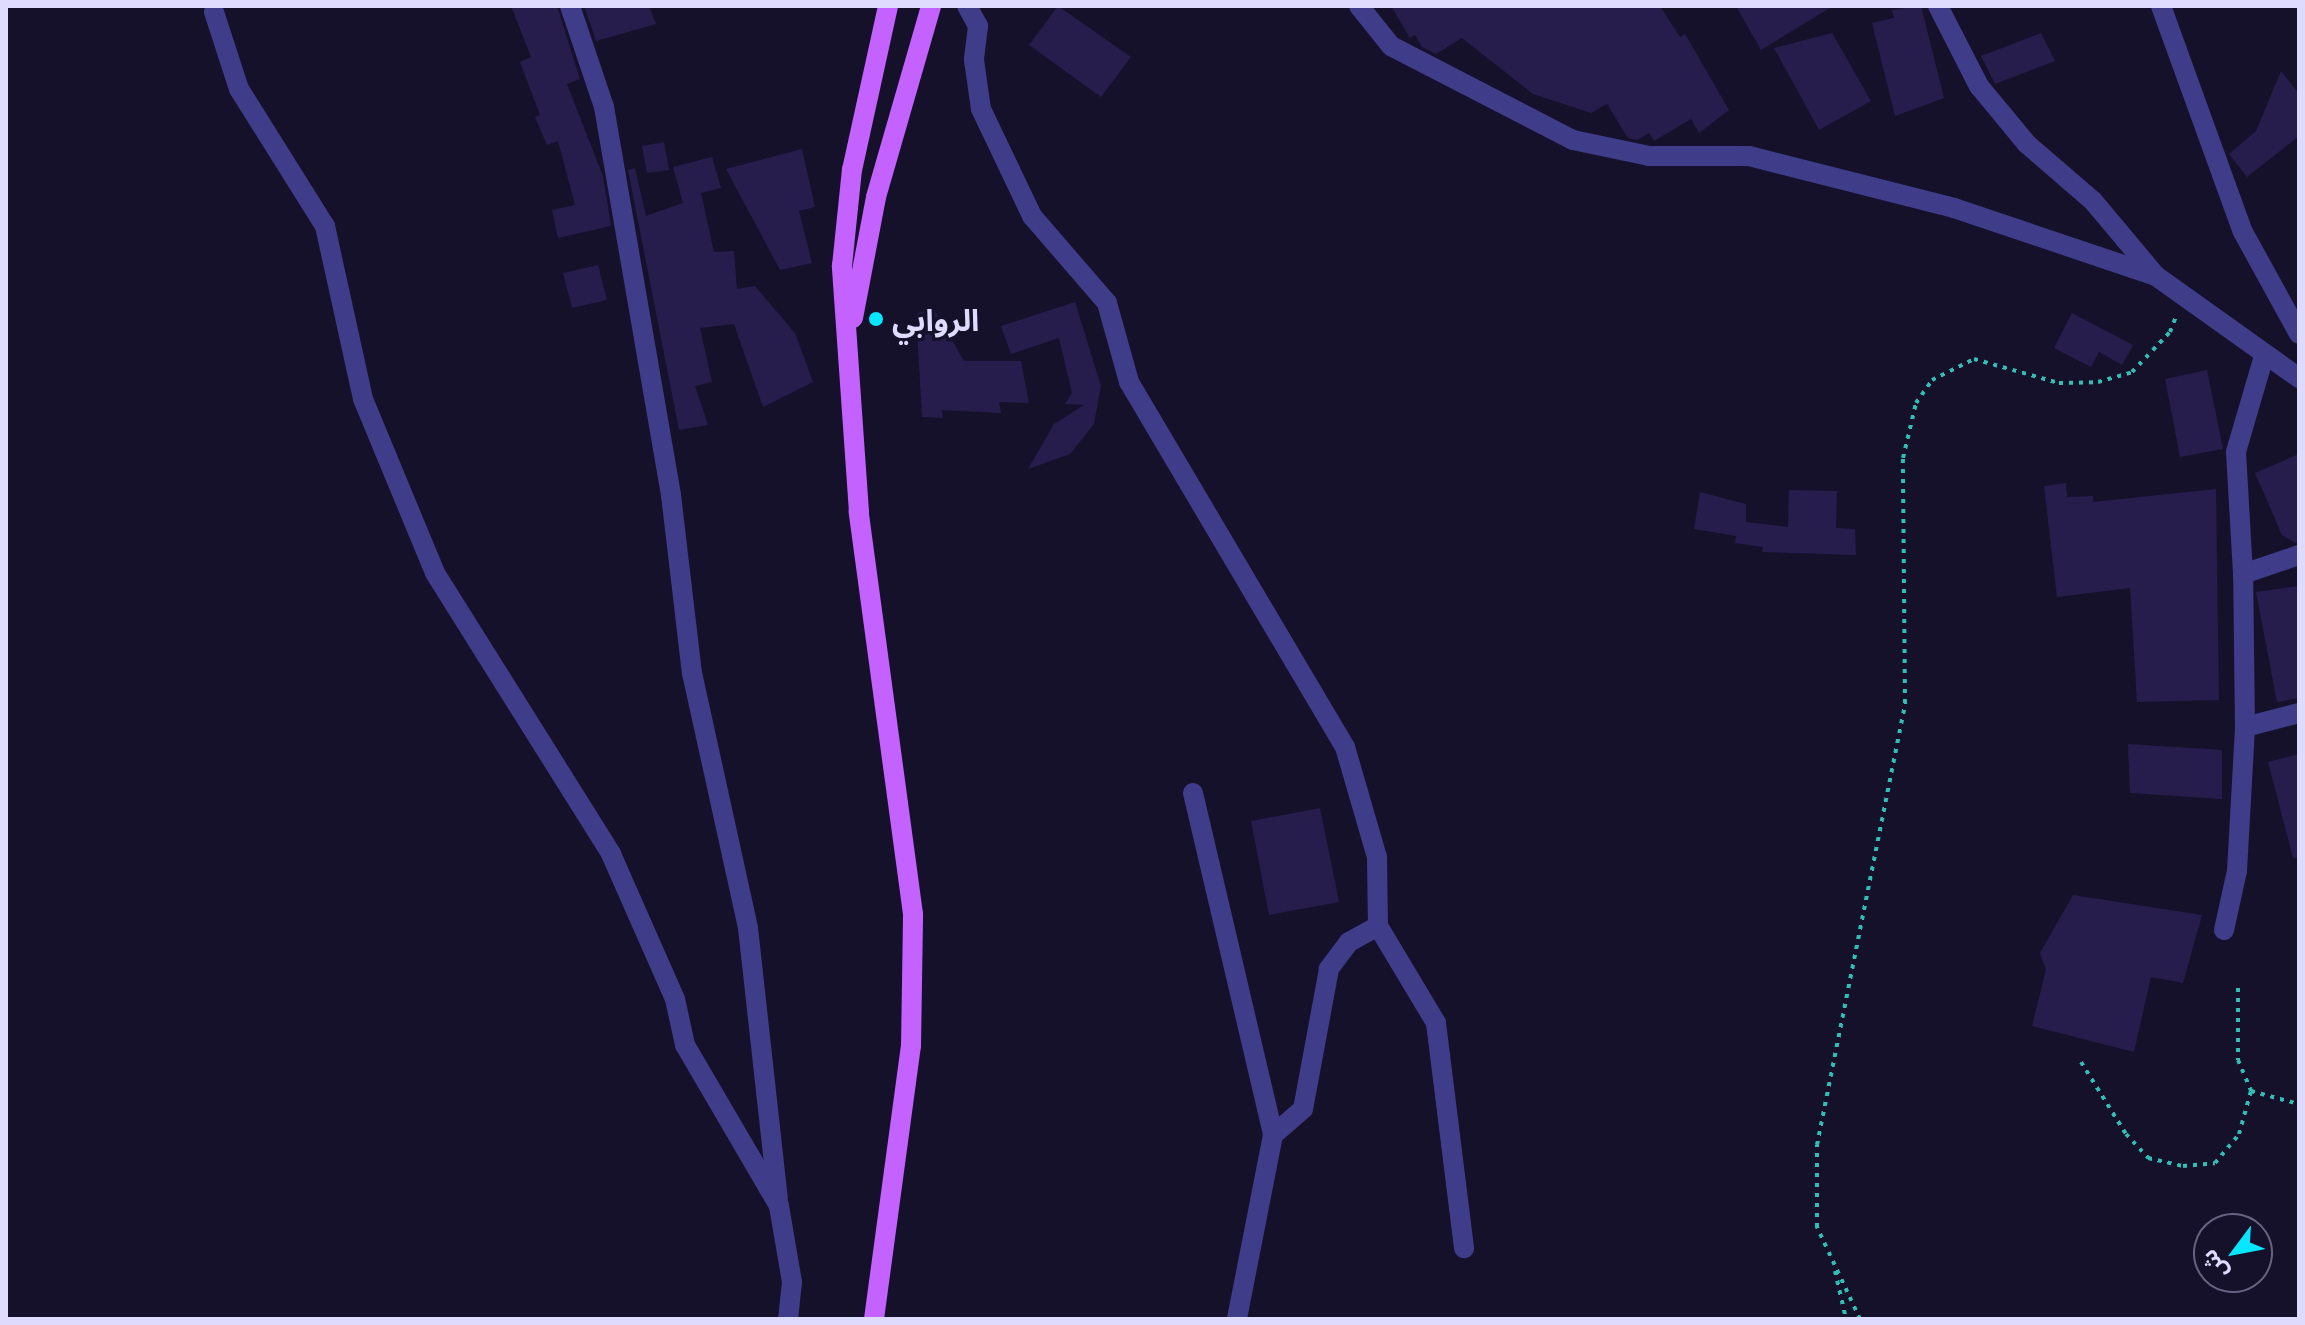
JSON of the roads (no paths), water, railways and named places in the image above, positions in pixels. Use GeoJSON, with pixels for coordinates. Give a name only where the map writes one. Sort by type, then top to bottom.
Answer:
{"type":"FeatureCollection","features":[{"type":"Feature","properties":{"kind":"main road"},"geometry":{"type":"LineString","coordinates":[[874,1319],[909,1061],[913,929],[905,826],[859,512],[843,232],[888,6]]}},
{"type":"Feature","properties":{"kind":"main road"},"geometry":{"type":"LineString","coordinates":[[849,350],[876,197],[931,6]]}},
{"type":"Feature","properties":{"kind":"street"},"geometry":{"type":"LineString","coordinates":[[570,6],[604,107],[671,495],[692,673],[748,928],[779,1206],[792,1282],[788,1319]]}},
{"type":"Feature","properties":{"kind":"street"},"geometry":{"type":"LineString","coordinates":[[967,6],[978,26],[974,60],[981,109],[1032,216],[1107,303],[1129,382],[1345,747],[1377,857],[1378,926],[1436,1023],[1464,1248]]}},
{"type":"Feature","properties":{"kind":"street"},"geometry":{"type":"LineString","coordinates":[[1359,6],[1391,46],[1573,140],[1649,156],[1749,156],[1954,208],[2156,276]]}},
{"type":"Feature","properties":{"kind":"street"},"geometry":{"type":"LineString","coordinates":[[1938,6],[1979,86],[2027,144],[2093,201],[2156,276],[2264,356],[2299,378]]}},
{"type":"Feature","properties":{"kind":"street"},"geometry":{"type":"LineString","coordinates":[[2161,6],[2243,232],[2299,334]]}},
{"type":"Feature","properties":{"kind":"street"},"geometry":{"type":"LineString","coordinates":[[214,12],[239,89],[325,226],[363,399],[435,573],[611,854],[675,999],[685,1045],[779,1206]]}},
{"type":"Feature","properties":{"kind":"street"},"geometry":{"type":"LineString","coordinates":[[2224,930],[2237,871],[2245,727],[2243,574],[2236,452],[2264,356]]}},
{"type":"Feature","properties":{"kind":"street"},"geometry":{"type":"LineString","coordinates":[[2243,574],[2299,555]]}},
{"type":"Feature","properties":{"kind":"street"},"geometry":{"type":"LineString","coordinates":[[2245,727],[2299,713]]}},
{"type":"Feature","properties":{"kind":"street"},"geometry":{"type":"LineString","coordinates":[[1193,793],[1273,1135],[1237,1319]]}},
{"type":"Feature","properties":{"kind":"street"},"geometry":{"type":"LineString","coordinates":[[1273,1135],[1303,1109],[1329,969],[1349,942],[1378,926]]}},
{"type":"Feature","properties":{"kind":"place","name":"الروابي"},"geometry":{"type":"Point","coordinates":[876,319]}}]}
